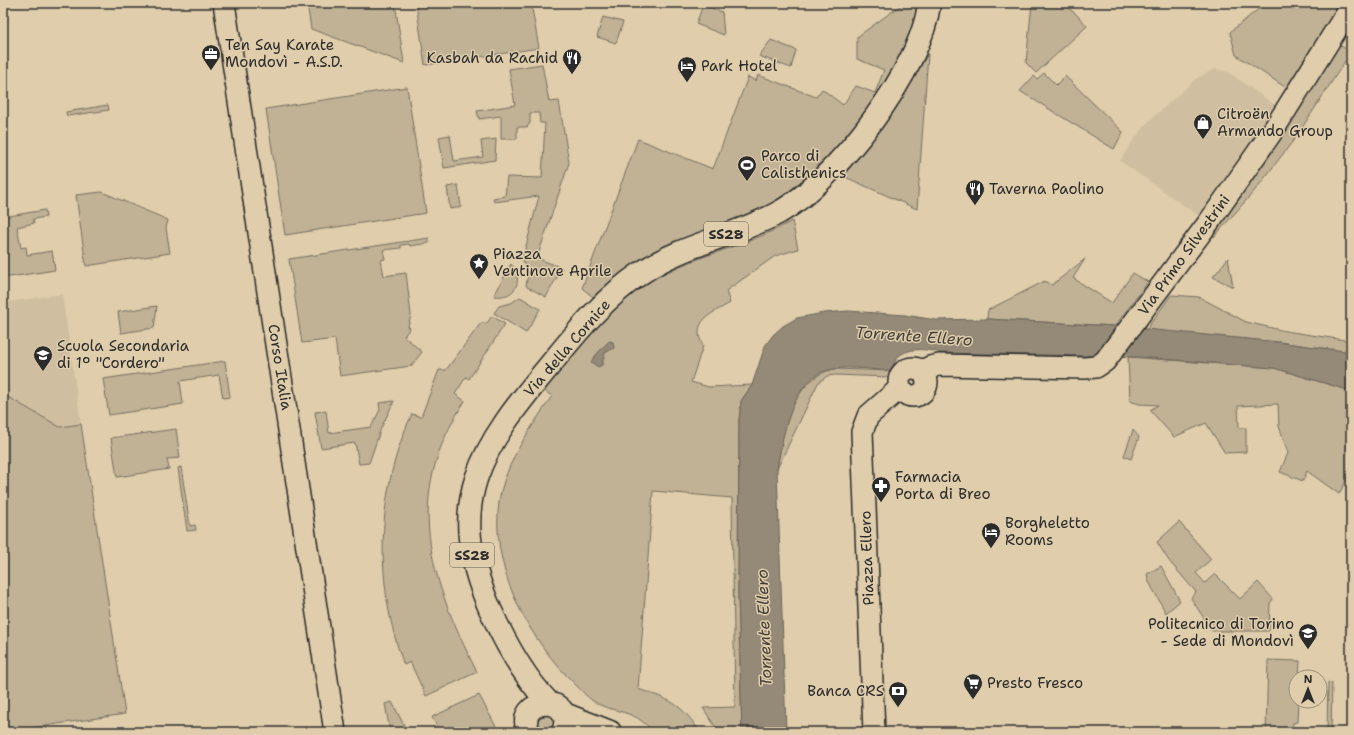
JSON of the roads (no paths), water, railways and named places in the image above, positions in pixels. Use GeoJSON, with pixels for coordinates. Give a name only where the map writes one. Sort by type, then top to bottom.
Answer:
{"type":"FeatureCollection","features":[{"type":"Feature","properties":{"kind":"main road","name":"Via della Cornice"},"geometry":{"type":"LineString","coordinates":[[554,718],[527,689],[516,660],[483,591],[475,566],[469,530],[470,502],[473,488],[486,455],[500,430],[532,387],[574,336],[604,304],[632,279],[649,267],[675,255],[780,212],[811,191],[827,175],[863,132],[908,67],[922,36],[928,18],[929,3]]}},
{"type":"Feature","properties":{"kind":"main road","name":"Via della Cornice"},"geometry":{"type":"LineString","coordinates":[[529,732],[526,721],[554,718]]}},
{"type":"Feature","properties":{"kind":"main road"},"geometry":{"type":"LineString","coordinates":[[554,718],[588,723],[610,732]]}},
{"type":"Feature","properties":{"kind":"street","name":"Corso Italia"},"geometry":{"type":"LineString","coordinates":[[224,3],[335,732]]}},
{"type":"Feature","properties":{"kind":"street","name":"Via Primo Silvestrini"},"geometry":{"type":"LineString","coordinates":[[898,392],[899,382],[904,372],[915,368],[929,372],[1085,368],[1096,367],[1105,361],[1279,122],[1351,6]]}},
{"type":"Feature","properties":{"kind":"street","name":"Piazza Ellero"},"geometry":{"type":"LineString","coordinates":[[874,732],[862,432],[868,416],[898,392]]}},
{"type":"Feature","properties":{"kind":"water","name":"Torrente Ellero"},"geometry":{"type":"Polygon","coordinates":[[[848,311],[905,315],[936,320],[987,319],[1115,326],[1278,342],[1351,352],[1351,391],[1274,368],[1139,357],[941,353],[914,350],[903,353],[899,356],[894,363],[892,371],[848,368],[833,369],[819,373],[808,382],[799,394],[792,409],[782,441],[777,469],[786,732],[742,732],[738,593],[739,421],[741,401],[752,385],[765,346],[773,335],[783,326],[797,318],[824,313],[848,311]]]}},
{"type":"Feature","properties":{"kind":"water"},"geometry":{"type":"Polygon","coordinates":[[[610,341],[613,342],[614,348],[605,353],[602,365],[598,367],[591,362],[610,341]]]}},
{"type":"Feature","properties":{"kind":"place","name":"Ten Say Karate Mondovì - A.S.D."},"geometry":{"type":"Point","coordinates":[211,71]}},
{"type":"Feature","properties":{"kind":"place","name":"Kasbah da Rachid"},"geometry":{"type":"Point","coordinates":[572,75]}},
{"type":"Feature","properties":{"kind":"place","name":"Park Hotel"},"geometry":{"type":"Point","coordinates":[687,83]}},
{"type":"Feature","properties":{"kind":"place","name":"Citroën Armando Group"},"geometry":{"type":"Point","coordinates":[1203,140]}},
{"type":"Feature","properties":{"kind":"place","name":"Parco di Calisthenics"},"geometry":{"type":"Point","coordinates":[747,182]}},
{"type":"Feature","properties":{"kind":"place","name":"Taverna Paolino"},"geometry":{"type":"Point","coordinates":[975,206]}},
{"type":"Feature","properties":{"kind":"place","name":"Piazza Ventinove Aprile"},"geometry":{"type":"Point","coordinates":[479,280]}},
{"type":"Feature","properties":{"kind":"place","name":"Scuola Secondaria di 1° \"Cordero\""},"geometry":{"type":"Point","coordinates":[43,372]}},
{"type":"Feature","properties":{"kind":"place","name":"Farmacia Porta di Breo"},"geometry":{"type":"Point","coordinates":[881,503]}},
{"type":"Feature","properties":{"kind":"place","name":"Borgheletto Rooms"},"geometry":{"type":"Point","coordinates":[991,549]}},
{"type":"Feature","properties":{"kind":"place","name":"Politecnico di Torino - Sede di Mondovì"},"geometry":{"type":"Point","coordinates":[1308,650]}},
{"type":"Feature","properties":{"kind":"place","name":"Presto Fresco"},"geometry":{"type":"Point","coordinates":[973,700]}},
{"type":"Feature","properties":{"kind":"place","name":"Banca CRS"},"geometry":{"type":"Point","coordinates":[898,708]}}]}
